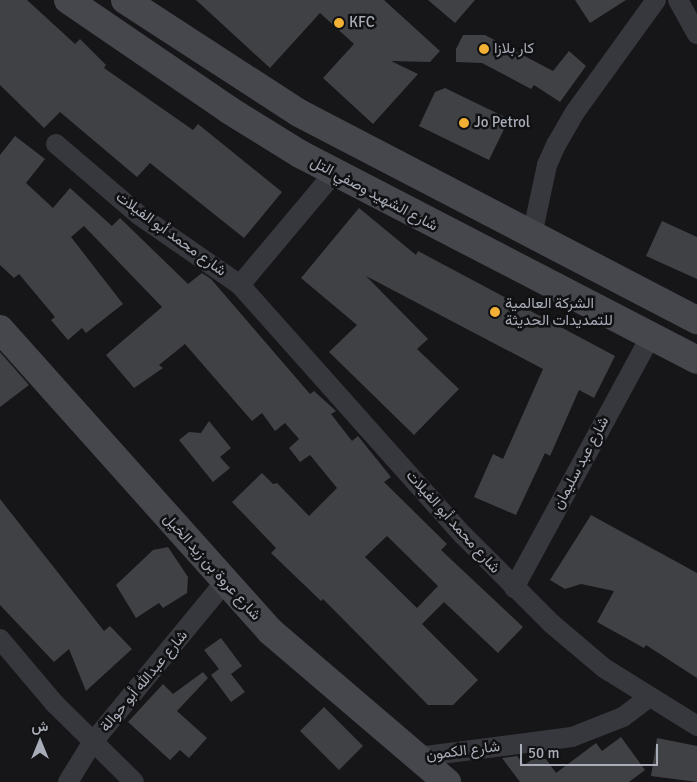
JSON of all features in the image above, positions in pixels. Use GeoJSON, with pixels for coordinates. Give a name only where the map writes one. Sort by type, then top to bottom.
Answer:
{"type":"FeatureCollection","features":[{"type":"Feature","properties":{"kind":"main road","name":"شارع الشهيد وصفي التل"},"geometry":{"type":"LineString","coordinates":[[68,0],[230,110],[334,173],[650,338],[697,360]]}},
{"type":"Feature","properties":{"kind":"main road"},"geometry":{"type":"LineString","coordinates":[[125,0],[299,114],[697,320]]}},
{"type":"Feature","properties":{"kind":"main road","name":"شارع عروة بن زيد الخيل"},"geometry":{"type":"LineString","coordinates":[[0,329],[224,583],[270,630],[447,782]]}},
{"type":"Feature","properties":{"kind":"street"},"geometry":{"type":"LineString","coordinates":[[678,0],[697,34]]}},
{"type":"Feature","properties":{"kind":"street"},"geometry":{"type":"LineString","coordinates":[[532,235],[547,164],[556,145],[575,112],[650,2]]}},
{"type":"Feature","properties":{"kind":"street","name":"شارع محمد أبو الفيلات"},"geometry":{"type":"LineString","coordinates":[[56,144],[139,215],[240,285],[514,588],[604,668],[648,698],[697,726]]}},
{"type":"Feature","properties":{"kind":"street","name":"شارع محمد أبو الفيلات"},"geometry":{"type":"LineString","coordinates":[[240,285],[334,173]]}},
{"type":"Feature","properties":{"kind":"street","name":"شارع عبد سليمان"},"geometry":{"type":"LineString","coordinates":[[514,588],[650,338]]}},
{"type":"Feature","properties":{"kind":"street","name":"شارع عبدالله أبو حوالة"},"geometry":{"type":"LineString","coordinates":[[68,782],[92,743],[224,583]]}},
{"type":"Feature","properties":{"kind":"street"},"geometry":{"type":"LineString","coordinates":[[0,639],[92,743],[134,782]]}},
{"type":"Feature","properties":{"kind":"street","name":"شارع الكمون"},"geometry":{"type":"LineString","coordinates":[[418,757],[572,736],[623,717],[648,698]]}},
{"type":"Feature","properties":{"kind":"building"},"geometry":{"type":"Polygon","coordinates":[[[0,0],[27,0],[75,44],[80,39],[106,65],[104,68],[193,130],[198,124],[282,192],[244,238],[150,163],[137,177],[60,112],[44,128],[0,85],[0,0]]]}},
{"type":"Feature","properties":{"kind":"building"},"geometry":{"type":"Polygon","coordinates":[[[196,0],[384,0],[440,51],[430,62],[391,61],[418,74],[373,124],[323,78],[354,44],[320,13],[270,68],[196,0]]]}},
{"type":"Feature","properties":{"kind":"building"},"geometry":{"type":"Polygon","coordinates":[[[428,0],[475,0],[455,23],[428,0]]]}},
{"type":"Feature","properties":{"kind":"building"},"geometry":{"type":"Polygon","coordinates":[[[575,0],[626,0],[590,23],[575,0]]]}},
{"type":"Feature","properties":{"kind":"building","name":"كار بلازا"},"geometry":{"type":"Polygon","coordinates":[[[463,35],[485,35],[553,71],[569,51],[586,66],[560,102],[534,85],[531,89],[482,63],[456,62],[456,49],[463,35]]]}},
{"type":"Feature","properties":{"kind":"building","name":"Jo Petrol"},"geometry":{"type":"Polygon","coordinates":[[[445,88],[509,119],[489,160],[419,126],[435,92],[445,88]]]}},
{"type":"Feature","properties":{"kind":"building"},"geometry":{"type":"Polygon","coordinates":[[[15,136],[45,159],[26,183],[53,208],[70,188],[112,226],[120,218],[188,284],[202,273],[211,279],[310,394],[314,391],[336,411],[331,414],[352,441],[358,436],[391,477],[384,482],[447,544],[441,550],[523,627],[498,653],[444,602],[422,624],[478,680],[453,705],[428,705],[323,599],[321,601],[271,553],[276,548],[232,502],[262,473],[273,484],[277,483],[309,516],[337,488],[310,455],[300,462],[289,448],[299,439],[285,423],[275,431],[262,413],[252,421],[185,344],[159,365],[163,368],[134,388],[106,355],[162,307],[84,226],[71,237],[123,304],[86,333],[82,328],[68,340],[51,320],[55,317],[19,274],[14,278],[0,265],[0,155],[15,136]],[[387,536],[365,557],[417,608],[438,586],[387,536]]]}},
{"type":"Feature","properties":{"kind":"building"},"geometry":{"type":"Polygon","coordinates":[[[359,208],[416,255],[418,251],[615,356],[594,398],[579,390],[550,456],[545,453],[516,515],[474,497],[493,454],[503,459],[543,369],[366,276],[428,339],[417,349],[459,389],[414,435],[329,352],[357,325],[301,278],[359,208]]]}},
{"type":"Feature","properties":{"kind":"building"},"geometry":{"type":"Polygon","coordinates":[[[662,221],[697,237],[697,279],[646,256],[662,221]]]}},
{"type":"Feature","properties":{"kind":"building"},"geometry":{"type":"Polygon","coordinates":[[[0,352],[29,385],[0,407],[0,352]]]}},
{"type":"Feature","properties":{"kind":"building"},"geometry":{"type":"Polygon","coordinates":[[[209,421],[231,448],[220,457],[230,468],[213,482],[179,440],[189,432],[201,433],[209,421]]]}},
{"type":"Feature","properties":{"kind":"building"},"geometry":{"type":"Polygon","coordinates":[[[0,499],[104,631],[110,626],[132,649],[86,691],[69,649],[54,662],[0,605],[0,499]]]}},
{"type":"Feature","properties":{"kind":"building"},"geometry":{"type":"Polygon","coordinates":[[[591,515],[697,573],[697,678],[646,645],[644,648],[597,622],[614,591],[581,584],[565,589],[550,580],[591,515]]]}},
{"type":"Feature","properties":{"kind":"building"},"geometry":{"type":"Polygon","coordinates":[[[168,547],[188,577],[187,593],[163,608],[159,603],[136,618],[116,585],[153,550],[168,547]]]}},
{"type":"Feature","properties":{"kind":"building"},"geometry":{"type":"Polygon","coordinates":[[[221,638],[242,666],[231,674],[245,692],[231,702],[211,675],[219,669],[204,650],[221,638]]]}},
{"type":"Feature","properties":{"kind":"building"},"geometry":{"type":"Polygon","coordinates":[[[203,672],[208,678],[177,711],[207,738],[189,758],[180,750],[170,760],[128,722],[163,684],[173,694],[203,672]]]}},
{"type":"Feature","properties":{"kind":"building"},"geometry":{"type":"Polygon","coordinates":[[[324,707],[363,746],[339,770],[300,731],[324,707]]]}},
{"type":"Feature","properties":{"kind":"building"},"geometry":{"type":"Polygon","coordinates":[[[621,737],[645,770],[629,782],[520,782],[502,758],[517,756],[524,765],[533,759],[546,759],[556,773],[596,743],[602,751],[621,737]]]}},
{"type":"Feature","properties":{"kind":"building"},"geometry":{"type":"Polygon","coordinates":[[[657,738],[697,746],[697,782],[651,776],[657,738]]]}},
{"type":"Feature","properties":{"kind":"place","name":"KFC"},"geometry":{"type":"Point","coordinates":[339,23]}},
{"type":"Feature","properties":{"kind":"place","name":"كار بلازا"},"geometry":{"type":"Point","coordinates":[484,49]}},
{"type":"Feature","properties":{"kind":"place","name":"Jo Petrol"},"geometry":{"type":"Point","coordinates":[464,123]}},
{"type":"Feature","properties":{"kind":"place","name":"الشركة العالمية للتمديدات الحديثة"},"geometry":{"type":"Point","coordinates":[495,312]}}]}
